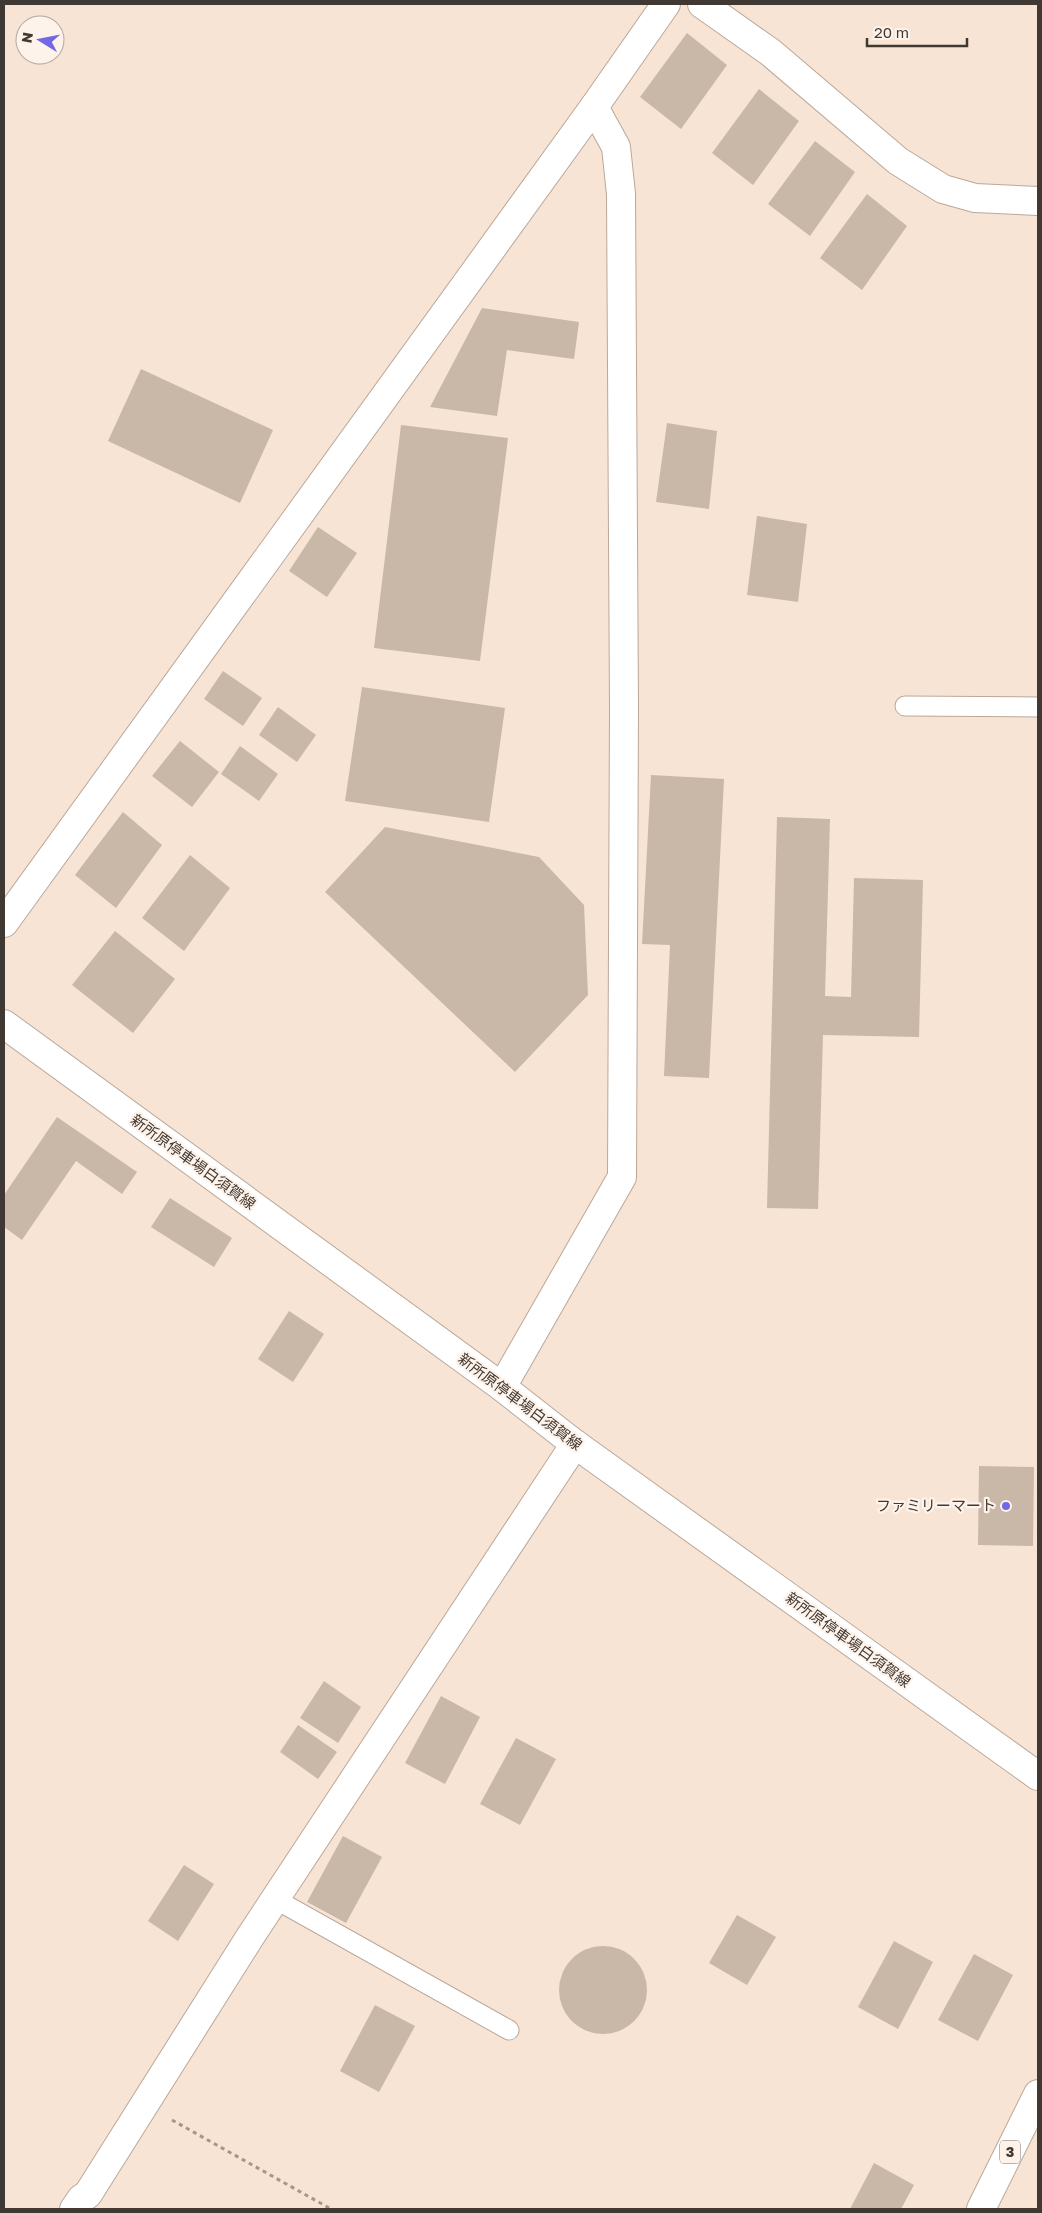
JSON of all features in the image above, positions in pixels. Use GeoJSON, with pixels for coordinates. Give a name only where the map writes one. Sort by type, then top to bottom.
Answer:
{"type":"FeatureCollection","features":[{"type":"Feature","properties":{"kind":"street"},"geometry":{"type":"LineString","coordinates":[[4,923],[594,107],[666,4]]}},
{"type":"Feature","properties":{"kind":"street"},"geometry":{"type":"LineString","coordinates":[[702,4],[770,52],[898,161],[943,189],[975,198],[1038,201]]}},
{"type":"Feature","properties":{"kind":"street"},"geometry":{"type":"LineString","coordinates":[[502,1387],[622,1177],[624,698],[621,194],[616,147],[594,107]]}},
{"type":"Feature","properties":{"kind":"street","name":"新所原停車場白須賀線"},"geometry":{"type":"LineString","coordinates":[[4,1024],[502,1387],[575,1444],[1038,1776]]}},
{"type":"Feature","properties":{"kind":"street"},"geometry":{"type":"LineString","coordinates":[[74,2209],[81,2199],[88,2194],[275,1899],[575,1444]]}},
{"type":"Feature","properties":{"kind":"street","name":"3"},"geometry":{"type":"LineString","coordinates":[[981,2209],[1038,2094]]}},
{"type":"Feature","properties":{"kind":"lane"},"geometry":{"type":"LineString","coordinates":[[905,706],[1038,708]]}},
{"type":"Feature","properties":{"kind":"lane"},"geometry":{"type":"LineString","coordinates":[[275,1899],[509,2030]]}},
{"type":"Feature","properties":{"kind":"path"},"geometry":{"type":"LineString","coordinates":[[145,2104],[331,2209]]}},
{"type":"Feature","properties":{"kind":"building"},"geometry":{"type":"Polygon","coordinates":[[[687,33],[727,65],[681,129],[640,97],[687,33]]]}},
{"type":"Feature","properties":{"kind":"building"},"geometry":{"type":"Polygon","coordinates":[[[759,89],[799,121],[753,185],[712,153],[759,89]]]}},
{"type":"Feature","properties":{"kind":"building"},"geometry":{"type":"Polygon","coordinates":[[[815,141],[855,172],[810,236],[768,204],[815,141]]]}},
{"type":"Feature","properties":{"kind":"building"},"geometry":{"type":"Polygon","coordinates":[[[867,194],[907,226],[862,290],[820,258],[867,194]]]}},
{"type":"Feature","properties":{"kind":"building"},"geometry":{"type":"Polygon","coordinates":[[[482,308],[579,322],[574,359],[507,350],[497,416],[430,407],[482,308]]]}},
{"type":"Feature","properties":{"kind":"building"},"geometry":{"type":"Polygon","coordinates":[[[141,369],[273,430],[240,503],[108,441],[141,369]]]}},
{"type":"Feature","properties":{"kind":"building"},"geometry":{"type":"Polygon","coordinates":[[[667,423],[717,431],[709,509],[656,502],[667,423]]]}},
{"type":"Feature","properties":{"kind":"building"},"geometry":{"type":"Polygon","coordinates":[[[401,425],[508,438],[480,661],[374,648],[401,425]]]}},
{"type":"Feature","properties":{"kind":"building"},"geometry":{"type":"Polygon","coordinates":[[[757,516],[807,524],[798,602],[747,595],[757,516]]]}},
{"type":"Feature","properties":{"kind":"building"},"geometry":{"type":"Polygon","coordinates":[[[318,527],[357,553],[327,597],[289,571],[318,527]]]}},
{"type":"Feature","properties":{"kind":"building"},"geometry":{"type":"Polygon","coordinates":[[[223,671],[262,698],[243,726],[204,699],[223,671]]]}},
{"type":"Feature","properties":{"kind":"building"},"geometry":{"type":"Polygon","coordinates":[[[362,687],[505,708],[489,822],[345,801],[362,687]]]}},
{"type":"Feature","properties":{"kind":"building"},"geometry":{"type":"Polygon","coordinates":[[[278,707],[316,735],[297,762],[259,735],[278,707]]]}},
{"type":"Feature","properties":{"kind":"building"},"geometry":{"type":"Polygon","coordinates":[[[180,741],[219,772],[192,807],[152,776],[180,741]]]}},
{"type":"Feature","properties":{"kind":"building"},"geometry":{"type":"Polygon","coordinates":[[[240,746],[278,774],[259,801],[221,774],[240,746]]]}},
{"type":"Feature","properties":{"kind":"building"},"geometry":{"type":"Polygon","coordinates":[[[651,775],[724,779],[709,1078],[664,1076],[670,945],[642,944],[651,775]]]}},
{"type":"Feature","properties":{"kind":"building"},"geometry":{"type":"Polygon","coordinates":[[[123,812],[162,845],[116,908],[75,875],[123,812]]]}},
{"type":"Feature","properties":{"kind":"building"},"geometry":{"type":"Polygon","coordinates":[[[777,817],[830,819],[825,996],[851,997],[854,878],[923,880],[919,1037],[823,1035],[818,1209],[767,1208],[777,817]]]}},
{"type":"Feature","properties":{"kind":"building"},"geometry":{"type":"Polygon","coordinates":[[[385,827],[539,857],[584,905],[588,995],[515,1072],[325,892],[385,827]]]}},
{"type":"Feature","properties":{"kind":"building"},"geometry":{"type":"Polygon","coordinates":[[[190,855],[230,888],[184,951],[142,918],[190,855]]]}},
{"type":"Feature","properties":{"kind":"building"},"geometry":{"type":"Polygon","coordinates":[[[115,931],[175,979],[133,1033],[72,985],[115,931]]]}},
{"type":"Feature","properties":{"kind":"building"},"geometry":{"type":"Polygon","coordinates":[[[57,1117],[137,1172],[122,1194],[76,1161],[22,1240],[4,1227],[4,1195],[57,1117]]]}},
{"type":"Feature","properties":{"kind":"building"},"geometry":{"type":"Polygon","coordinates":[[[170,1198],[232,1238],[214,1267],[151,1227],[170,1198]]]}},
{"type":"Feature","properties":{"kind":"building"},"geometry":{"type":"Polygon","coordinates":[[[289,1311],[324,1334],[293,1382],[258,1359],[289,1311]]]}},
{"type":"Feature","properties":{"kind":"building"},"geometry":{"type":"Polygon","coordinates":[[[979,1466],[1034,1467],[1033,1546],[978,1545],[979,1466]]]}},
{"type":"Feature","properties":{"kind":"building"},"geometry":{"type":"Polygon","coordinates":[[[324,1681],[361,1707],[338,1743],[300,1718],[324,1681]]]}},
{"type":"Feature","properties":{"kind":"building"},"geometry":{"type":"Polygon","coordinates":[[[441,1696],[480,1717],[445,1784],[405,1763],[441,1696]]]}},
{"type":"Feature","properties":{"kind":"building"},"geometry":{"type":"Polygon","coordinates":[[[298,1725],[337,1752],[318,1779],[280,1752],[298,1725]]]}},
{"type":"Feature","properties":{"kind":"building"},"geometry":{"type":"Polygon","coordinates":[[[516,1738],[556,1759],[520,1825],[480,1804],[516,1738]]]}},
{"type":"Feature","properties":{"kind":"building"},"geometry":{"type":"Polygon","coordinates":[[[343,1836],[382,1857],[346,1923],[307,1902],[343,1836]]]}},
{"type":"Feature","properties":{"kind":"building"},"geometry":{"type":"Polygon","coordinates":[[[184,1865],[214,1884],[178,1941],[148,1921],[184,1865]]]}},
{"type":"Feature","properties":{"kind":"building"},"geometry":{"type":"Polygon","coordinates":[[[737,1915],[776,1937],[747,1985],[709,1963],[737,1915]]]}},
{"type":"Feature","properties":{"kind":"building"},"geometry":{"type":"Polygon","coordinates":[[[894,1941],[933,1962],[898,2029],[858,2007],[894,1941]]]}},
{"type":"Feature","properties":{"kind":"building"},"geometry":{"type":"Polygon","coordinates":[[[603,1946],[620,1950],[634,1959],[643,1973],[647,1990],[643,2007],[634,2021],[620,2030],[603,2034],[586,2030],[572,2021],[563,2007],[559,1990],[563,1973],[572,1959],[586,1950],[603,1946]]]}},
{"type":"Feature","properties":{"kind":"building"},"geometry":{"type":"Polygon","coordinates":[[[974,1954],[1013,1975],[978,2041],[938,2020],[974,1954]]]}},
{"type":"Feature","properties":{"kind":"building"},"geometry":{"type":"Polygon","coordinates":[[[375,2005],[415,2026],[379,2092],[340,2071],[375,2005]]]}},
{"type":"Feature","properties":{"kind":"building"},"geometry":{"type":"Polygon","coordinates":[[[874,2163],[914,2185],[901,2209],[850,2209],[874,2163]]]}},
{"type":"Feature","properties":{"kind":"place","name":"ファミリーマート"},"geometry":{"type":"Point","coordinates":[1006,1506]}}]}
